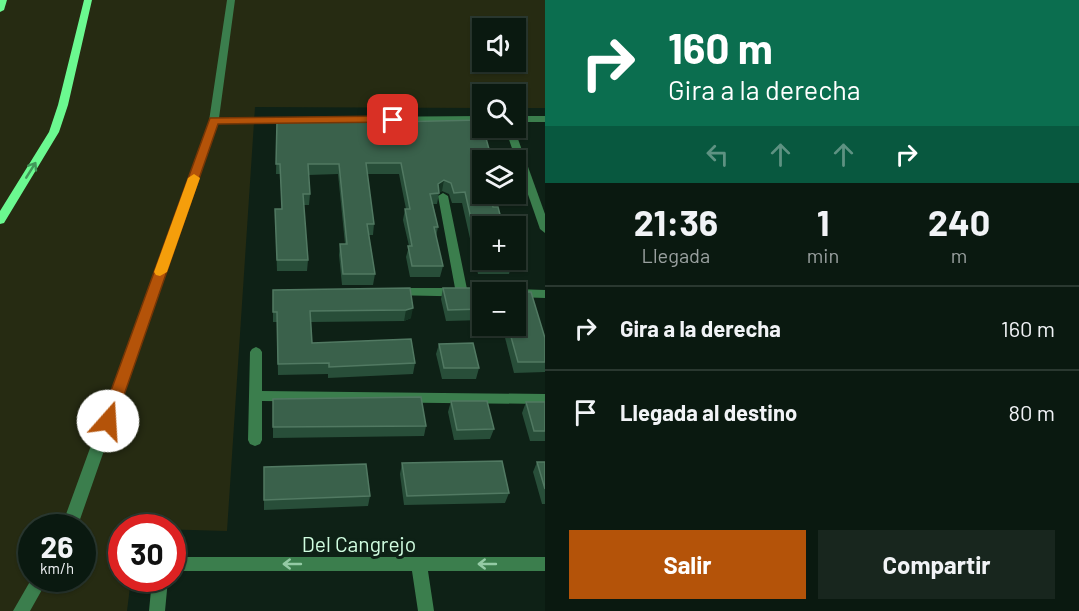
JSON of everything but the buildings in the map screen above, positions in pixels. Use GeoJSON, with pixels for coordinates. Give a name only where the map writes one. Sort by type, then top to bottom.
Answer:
{"type":"FeatureCollection","features":[{"type":"Feature","properties":{"kind":"main road"},"geometry":{"type":"LineString","coordinates":[[0,10],[3,0]]}},
{"type":"Feature","properties":{"kind":"main road"},"geometry":{"type":"LineString","coordinates":[[0,220],[54,132],[63,105],[88,0]]}},
{"type":"Feature","properties":{"kind":"street"},"geometry":{"type":"LineString","coordinates":[[74,514],[214,121],[231,0]]}},
{"type":"Feature","properties":{"kind":"street"},"geometry":{"type":"LineString","coordinates":[[214,121],[472,119]]}},
{"type":"Feature","properties":{"kind":"street"},"geometry":{"type":"LineString","coordinates":[[526,119],[545,119]]}},
{"type":"Feature","properties":{"kind":"street"},"geometry":{"type":"LineString","coordinates":[[513,138],[544,225]]}},
{"type":"Feature","properties":{"kind":"street"},"geometry":{"type":"LineString","coordinates":[[443,196],[462,293]]}},
{"type":"Feature","properties":{"kind":"street"},"geometry":{"type":"LineString","coordinates":[[379,292],[472,293]]}},
{"type":"Feature","properties":{"kind":"street"},"geometry":{"type":"LineString","coordinates":[[526,293],[545,294]]}},
{"type":"Feature","properties":{"kind":"street"},"geometry":{"type":"LineString","coordinates":[[255,440],[256,352]]}},
{"type":"Feature","properties":{"kind":"street"},"geometry":{"type":"LineString","coordinates":[[255,396],[545,399]]}},
{"type":"Feature","properties":{"kind":"street","name":"Del Cangrejo"},"geometry":{"type":"LineString","coordinates":[[186,564],[545,564]]}},
{"type":"Feature","properties":{"kind":"street"},"geometry":{"type":"LineString","coordinates":[[419,564],[426,611]]}},
{"type":"Feature","properties":{"kind":"street"},"geometry":{"type":"LineString","coordinates":[[21,611],[32,592]]}},
{"type":"Feature","properties":{"kind":"street"},"geometry":{"type":"LineString","coordinates":[[157,611],[159,592]]}},
{"type":"Feature","properties":{"kind":"green space"},"geometry":{"type":"Polygon","coordinates":[[[0,0],[545,0],[545,108],[526,108],[526,84],[472,84],[472,108],[255,107],[227,531],[186,530],[186,514],[108,514],[108,592],[129,592],[127,611],[0,611],[0,0]]]}},
{"type":"Feature","properties":{"kind":"slow traffic"},"geometry":{"type":"LineString","coordinates":[[160,272],[194,178]]}},
{"type":"Feature","properties":{"kind":"route"},"geometry":{"type":"LineString","coordinates":[[108,421],[214,121],[393,120]]}}]}
